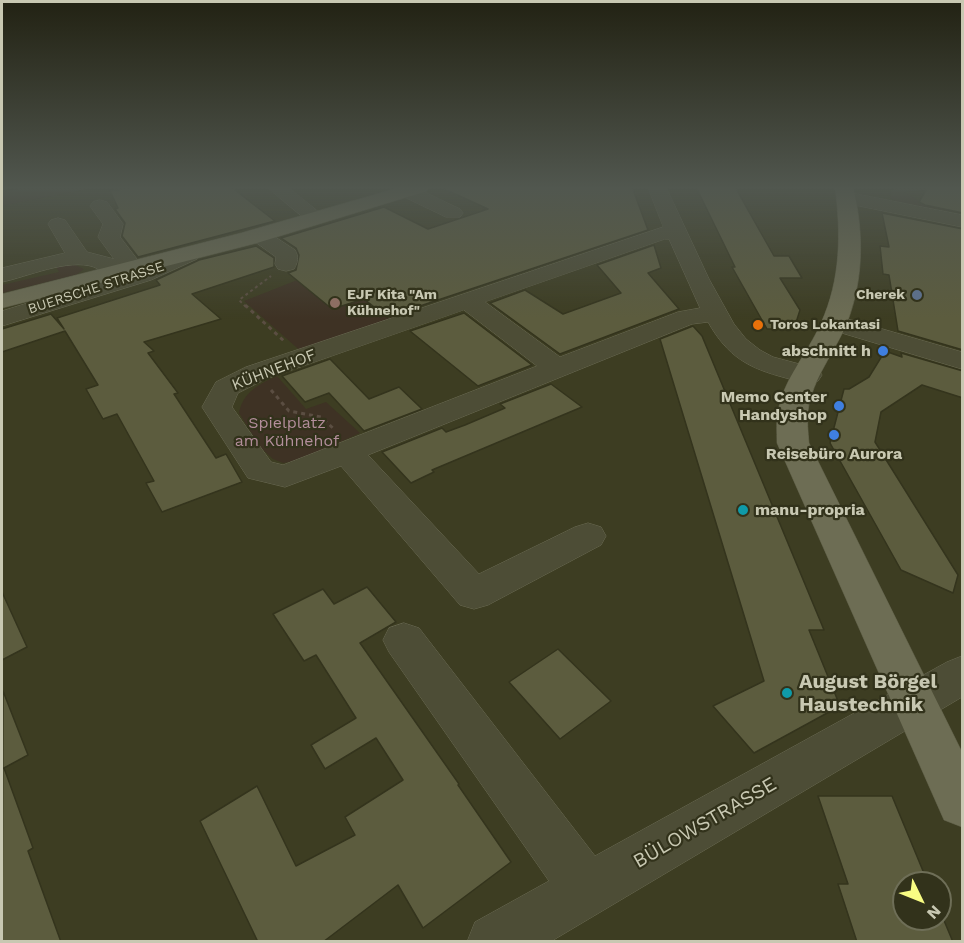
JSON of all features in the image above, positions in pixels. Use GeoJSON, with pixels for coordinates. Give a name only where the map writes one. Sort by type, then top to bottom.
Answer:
{"type":"FeatureCollection","features":[{"type":"Feature","properties":{"kind":"main road","name":"BUERSCHE STRASSE"},"geometry":{"type":"LineString","coordinates":[[2,301],[274,231]]}},
{"type":"Feature","properties":{"kind":"main road"},"geometry":{"type":"LineString","coordinates":[[848,231],[849,250],[844,286],[834,323],[794,406],[794,443],[913,702],[963,803]]}},
{"type":"Feature","properties":{"kind":"street"},"geometry":{"type":"LineString","coordinates":[[62,231],[80,259]]}},
{"type":"Feature","properties":{"kind":"street"},"geometry":{"type":"LineString","coordinates":[[111,231],[109,237],[124,271]]}},
{"type":"Feature","properties":{"kind":"street","name":"KÜHNEHOF"},"geometry":{"type":"LineString","coordinates":[[678,233],[663,233],[468,302],[256,373],[226,388],[217,407],[260,470],[285,476],[687,317],[715,314]]}},
{"type":"Feature","properties":{"kind":"street"},"geometry":{"type":"LineString","coordinates":[[678,233],[715,314],[734,344],[751,357],[808,375]]}},
{"type":"Feature","properties":{"kind":"street"},"geometry":{"type":"LineString","coordinates":[[258,236],[287,255],[286,264]]}},
{"type":"Feature","properties":{"kind":"street","name":"BUERSCHE STRASSE"},"geometry":{"type":"LineString","coordinates":[[2,319],[143,275],[189,254]]}},
{"type":"Feature","properties":{"kind":"street"},"geometry":{"type":"LineString","coordinates":[[2,275],[59,261],[88,258],[124,271]]}},
{"type":"Feature","properties":{"kind":"street"},"geometry":{"type":"LineString","coordinates":[[468,302],[557,368]]}},
{"type":"Feature","properties":{"kind":"street"},"geometry":{"type":"LineString","coordinates":[[834,323],[963,361]]}},
{"type":"Feature","properties":{"kind":"street"},"geometry":{"type":"LineString","coordinates":[[351,451],[474,594],[588,536]]}},
{"type":"Feature","properties":{"kind":"street"},"geometry":{"type":"LineString","coordinates":[[404,640],[588,890]]}},
{"type":"Feature","properties":{"kind":"street","name":"BÜLOWSTRASSE"},"geometry":{"type":"LineString","coordinates":[[495,942],[963,675]]}},
{"type":"Feature","properties":{"kind":"path"},"geometry":{"type":"LineString","coordinates":[[286,264],[239,300],[303,357]]}},
{"type":"Feature","properties":{"kind":"path"},"geometry":{"type":"LineString","coordinates":[[256,373],[289,411],[321,417],[351,451]]}},
{"type":"Feature","properties":{"kind":"green space"},"geometry":{"type":"Polygon","coordinates":[[[75,265],[84,269],[76,275],[2,293],[2,285],[59,272],[56,267],[75,265]]]}},
{"type":"Feature","properties":{"kind":"green space","name":"EJF Kita \"Am Kühnehof\""},"geometry":{"type":"Polygon","coordinates":[[[305,277],[301,282],[303,286],[332,309],[364,299],[389,318],[420,307],[426,311],[304,354],[244,301],[305,277]]]}},
{"type":"Feature","properties":{"kind":"green space","name":"Spielplatz am Kühnehof"},"geometry":{"type":"Polygon","coordinates":[[[277,376],[306,409],[326,402],[360,433],[301,460],[283,463],[273,459],[261,448],[239,413],[248,394],[277,376]]]}},
{"type":"Feature","properties":{"kind":"building"},"geometry":{"type":"Polygon","coordinates":[[[123,231],[237,231],[138,257],[122,236],[123,231]]]}},
{"type":"Feature","properties":{"kind":"building"},"geometry":{"type":"Polygon","coordinates":[[[304,231],[645,231],[387,317],[364,299],[332,309],[288,273],[296,270],[299,255],[296,248],[281,238],[304,231]]]}},
{"type":"Feature","properties":{"kind":"building"},"geometry":{"type":"Polygon","coordinates":[[[717,231],[760,231],[774,256],[789,256],[802,278],[780,278],[800,310],[794,329],[767,329],[732,267],[735,267],[717,231]]]}},
{"type":"Feature","properties":{"kind":"building"},"geometry":{"type":"Polygon","coordinates":[[[886,231],[963,231],[963,350],[898,331],[889,275],[883,274],[880,246],[889,247],[886,231]]]}},
{"type":"Feature","properties":{"kind":"building"},"geometry":{"type":"Polygon","coordinates":[[[654,245],[661,268],[648,273],[679,309],[560,354],[490,303],[525,290],[563,314],[621,293],[597,265],[654,245]]]}},
{"type":"Feature","properties":{"kind":"building"},"geometry":{"type":"Polygon","coordinates":[[[256,246],[274,258],[274,267],[192,294],[221,319],[144,342],[154,351],[148,353],[178,393],[174,394],[216,458],[226,454],[242,482],[162,512],[146,483],[154,481],[117,414],[103,419],[86,389],[98,385],[65,331],[2,352],[2,329],[51,314],[64,329],[57,318],[160,285],[156,280],[199,260],[256,246]]]}},
{"type":"Feature","properties":{"kind":"building"},"geometry":{"type":"Polygon","coordinates":[[[464,313],[532,365],[478,386],[410,331],[464,313]]]}},
{"type":"Feature","properties":{"kind":"building"},"geometry":{"type":"Polygon","coordinates":[[[693,326],[702,336],[824,630],[809,630],[840,706],[754,753],[713,706],[764,681],[660,339],[693,326]]]}},
{"type":"Feature","properties":{"kind":"building"},"geometry":{"type":"Polygon","coordinates":[[[885,351],[902,357],[901,353],[963,371],[963,398],[922,385],[881,412],[875,442],[958,575],[953,593],[901,570],[830,443],[844,389],[849,389],[869,377],[885,351]]]}},
{"type":"Feature","properties":{"kind":"building"},"geometry":{"type":"Polygon","coordinates":[[[330,359],[369,399],[399,387],[422,409],[364,431],[329,393],[305,402],[282,376],[330,359]]]}},
{"type":"Feature","properties":{"kind":"building"},"geometry":{"type":"Polygon","coordinates":[[[551,384],[582,407],[432,470],[434,472],[411,483],[382,452],[442,428],[446,432],[465,425],[505,408],[500,404],[551,384]]]}},
{"type":"Feature","properties":{"kind":"building"},"geometry":{"type":"Polygon","coordinates":[[[367,587],[396,622],[360,643],[511,862],[423,928],[398,885],[323,942],[258,942],[200,821],[257,786],[296,866],[355,835],[345,817],[403,780],[376,738],[325,769],[311,745],[356,718],[316,655],[304,661],[273,614],[323,589],[334,604],[367,587]]]}},
{"type":"Feature","properties":{"kind":"building"},"geometry":{"type":"Polygon","coordinates":[[[2,592],[27,647],[2,660],[2,592]]]}},
{"type":"Feature","properties":{"kind":"building"},"geometry":{"type":"Polygon","coordinates":[[[558,649],[611,701],[560,739],[509,682],[558,649]]]}},
{"type":"Feature","properties":{"kind":"building"},"geometry":{"type":"Polygon","coordinates":[[[3,691],[28,755],[4,768],[33,848],[28,851],[61,942],[2,942],[3,691]]]}},
{"type":"Feature","properties":{"kind":"building"},"geometry":{"type":"Polygon","coordinates":[[[818,796],[892,796],[923,871],[892,871],[892,931],[948,931],[953,942],[857,942],[838,884],[848,884],[818,796]]]}},
{"type":"Feature","properties":{"kind":"place","name":"Cherek"},"geometry":{"type":"Point","coordinates":[917,295]}},
{"type":"Feature","properties":{"kind":"place","name":"EJF Kita \"Am Kühnehof\""},"geometry":{"type":"Point","coordinates":[335,303]}},
{"type":"Feature","properties":{"kind":"place","name":"Toros Lokantasi"},"geometry":{"type":"Point","coordinates":[758,325]}},
{"type":"Feature","properties":{"kind":"place","name":"abschnitt h"},"geometry":{"type":"Point","coordinates":[883,351]}},
{"type":"Feature","properties":{"kind":"place","name":"Memo Center Handyshop"},"geometry":{"type":"Point","coordinates":[839,406]}},
{"type":"Feature","properties":{"kind":"place","name":"Reisebüro Aurora"},"geometry":{"type":"Point","coordinates":[834,435]}},
{"type":"Feature","properties":{"kind":"place","name":"manu-propria"},"geometry":{"type":"Point","coordinates":[743,510]}},
{"type":"Feature","properties":{"kind":"place","name":"August Börgel Haustechnik"},"geometry":{"type":"Point","coordinates":[787,693]}}]}
